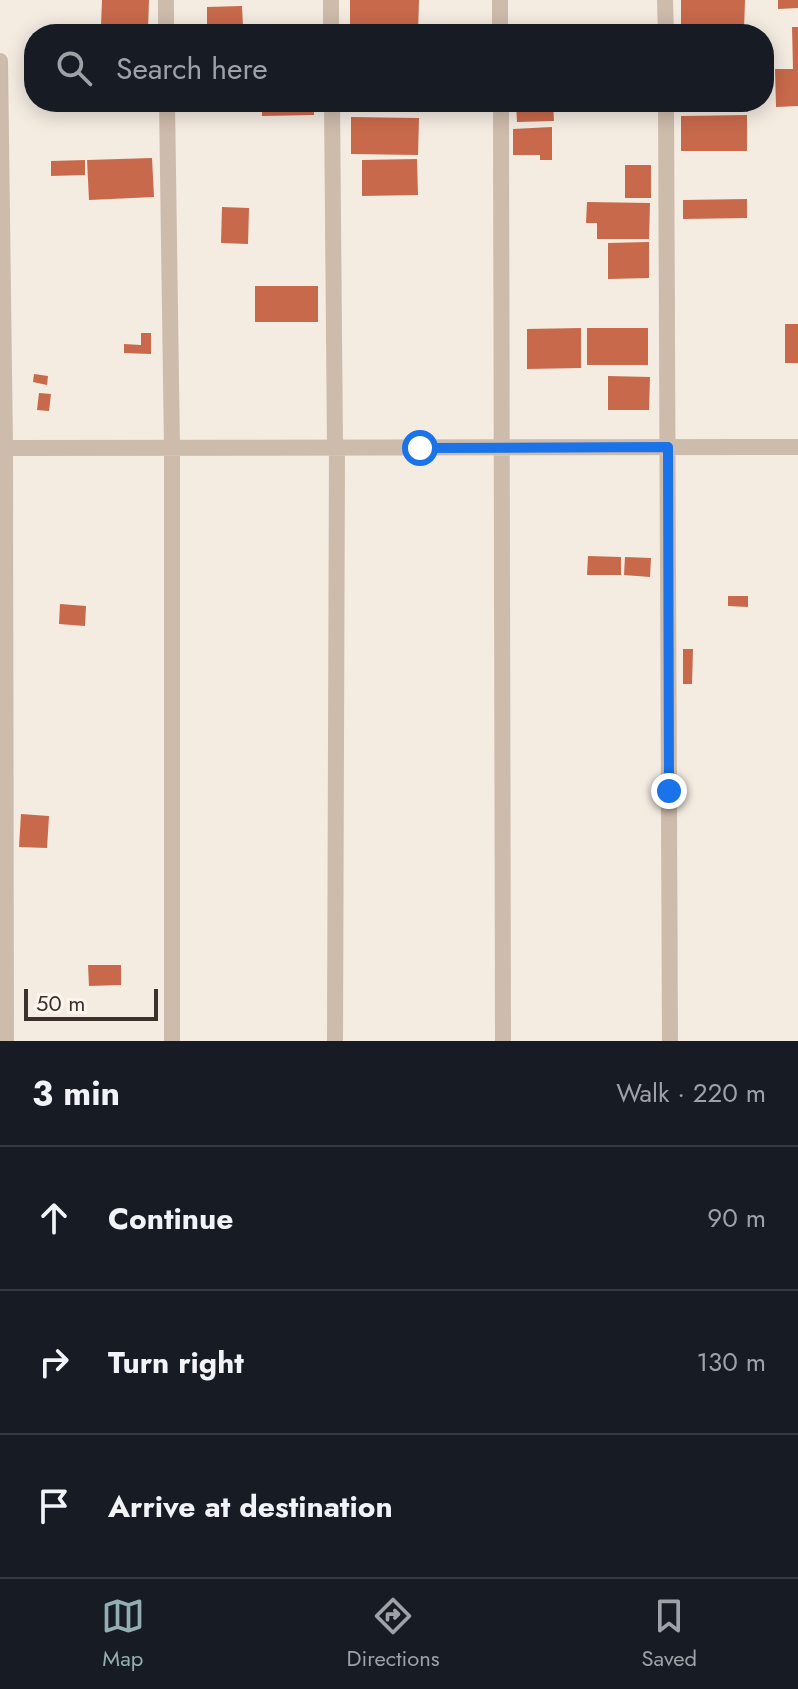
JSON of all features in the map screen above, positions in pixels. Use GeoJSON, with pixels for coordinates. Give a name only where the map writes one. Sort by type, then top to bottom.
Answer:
{"type":"FeatureCollection","features":[{"type":"Feature","properties":{"kind":"street"},"geometry":{"type":"LineString","coordinates":[[166,0],[166,24]]}},
{"type":"Feature","properties":{"kind":"street"},"geometry":{"type":"LineString","coordinates":[[331,0],[331,24]]}},
{"type":"Feature","properties":{"kind":"street"},"geometry":{"type":"LineString","coordinates":[[500,0],[500,24]]}},
{"type":"Feature","properties":{"kind":"street"},"geometry":{"type":"LineString","coordinates":[[665,0],[666,24]]}},
{"type":"Feature","properties":{"kind":"street"},"geometry":{"type":"LineString","coordinates":[[0,61],[6,1041]]}},
{"type":"Feature","properties":{"kind":"street"},"geometry":{"type":"LineString","coordinates":[[167,112],[172,448],[172,1041]]}},
{"type":"Feature","properties":{"kind":"street"},"geometry":{"type":"LineString","coordinates":[[332,112],[337,448],[335,1041]]}},
{"type":"Feature","properties":{"kind":"street"},"geometry":{"type":"LineString","coordinates":[[501,112],[503,1041]]}},
{"type":"Feature","properties":{"kind":"street"},"geometry":{"type":"LineString","coordinates":[[666,112],[670,1041]]}},
{"type":"Feature","properties":{"kind":"street"},"geometry":{"type":"LineString","coordinates":[[2,448],[798,447]]}},
{"type":"Feature","properties":{"kind":"building"},"geometry":{"type":"Polygon","coordinates":[[[102,0],[149,0],[148,24],[101,24],[102,0]]]}},
{"type":"Feature","properties":{"kind":"building"},"geometry":{"type":"Polygon","coordinates":[[[350,0],[419,0],[418,24],[350,24],[350,0]]]}},
{"type":"Feature","properties":{"kind":"building"},"geometry":{"type":"Polygon","coordinates":[[[681,0],[745,0],[744,24],[681,24],[681,0]]]}},
{"type":"Feature","properties":{"kind":"building"},"geometry":{"type":"Polygon","coordinates":[[[778,0],[798,0],[798,8],[778,9],[778,0]]]}},
{"type":"Feature","properties":{"kind":"building"},"geometry":{"type":"Polygon","coordinates":[[[242,6],[243,24],[207,24],[207,7],[242,6]]]}},
{"type":"Feature","properties":{"kind":"building"},"geometry":{"type":"Polygon","coordinates":[[[792,27],[798,27],[798,106],[776,107],[775,69],[793,69],[792,27]]]}},
{"type":"Feature","properties":{"kind":"building"},"geometry":{"type":"Polygon","coordinates":[[[262,112],[314,112],[314,115],[262,116],[262,112]]]}},
{"type":"Feature","properties":{"kind":"building"},"geometry":{"type":"Polygon","coordinates":[[[516,112],[554,112],[554,121],[517,122],[516,112]]]}},
{"type":"Feature","properties":{"kind":"building"},"geometry":{"type":"Polygon","coordinates":[[[747,115],[747,151],[681,151],[681,116],[747,115]]]}},
{"type":"Feature","properties":{"kind":"building"},"geometry":{"type":"Polygon","coordinates":[[[351,117],[419,118],[418,155],[351,154],[351,117]]]}},
{"type":"Feature","properties":{"kind":"building"},"geometry":{"type":"Polygon","coordinates":[[[552,127],[552,160],[540,160],[540,155],[513,155],[513,129],[552,127]]]}},
{"type":"Feature","properties":{"kind":"building"},"geometry":{"type":"Polygon","coordinates":[[[152,158],[154,197],[89,200],[87,160],[152,158]]]}},
{"type":"Feature","properties":{"kind":"building"},"geometry":{"type":"Polygon","coordinates":[[[417,159],[418,195],[362,196],[362,160],[417,159]]]}},
{"type":"Feature","properties":{"kind":"building"},"geometry":{"type":"Polygon","coordinates":[[[85,160],[85,175],[51,176],[51,161],[85,160]]]}},
{"type":"Feature","properties":{"kind":"building"},"geometry":{"type":"Polygon","coordinates":[[[625,165],[651,165],[651,198],[625,198],[625,165]]]}},
{"type":"Feature","properties":{"kind":"building"},"geometry":{"type":"Polygon","coordinates":[[[747,199],[747,218],[683,219],[683,200],[747,199]]]}},
{"type":"Feature","properties":{"kind":"building"},"geometry":{"type":"Polygon","coordinates":[[[587,202],[650,203],[649,239],[597,239],[597,223],[586,223],[587,202]]]}},
{"type":"Feature","properties":{"kind":"building"},"geometry":{"type":"Polygon","coordinates":[[[222,207],[249,208],[248,244],[221,243],[222,207]]]}},
{"type":"Feature","properties":{"kind":"building"},"geometry":{"type":"Polygon","coordinates":[[[649,242],[649,278],[608,279],[608,243],[649,242]]]}},
{"type":"Feature","properties":{"kind":"building"},"geometry":{"type":"Polygon","coordinates":[[[255,286],[318,286],[318,322],[255,322],[255,286]]]}},
{"type":"Feature","properties":{"kind":"building"},"geometry":{"type":"Polygon","coordinates":[[[785,324],[798,324],[798,363],[785,363],[785,324]]]}},
{"type":"Feature","properties":{"kind":"building"},"geometry":{"type":"Polygon","coordinates":[[[581,328],[581,368],[527,369],[527,329],[581,328]]]}},
{"type":"Feature","properties":{"kind":"building"},"geometry":{"type":"Polygon","coordinates":[[[587,328],[648,328],[648,365],[587,365],[587,328]]]}},
{"type":"Feature","properties":{"kind":"building"},"geometry":{"type":"Polygon","coordinates":[[[141,333],[151,333],[151,354],[124,353],[124,344],[141,345],[141,333]]]}},
{"type":"Feature","properties":{"kind":"building"},"geometry":{"type":"Polygon","coordinates":[[[34,374],[48,376],[47,385],[33,382],[34,374]]]}},
{"type":"Feature","properties":{"kind":"building"},"geometry":{"type":"Polygon","coordinates":[[[608,376],[650,377],[649,410],[608,410],[608,376]]]}},
{"type":"Feature","properties":{"kind":"building"},"geometry":{"type":"Polygon","coordinates":[[[39,393],[51,394],[49,411],[37,410],[39,393]]]}},
{"type":"Feature","properties":{"kind":"building"},"geometry":{"type":"Polygon","coordinates":[[[588,556],[621,557],[621,575],[587,575],[588,556]]]}},
{"type":"Feature","properties":{"kind":"building"},"geometry":{"type":"Polygon","coordinates":[[[625,557],[651,558],[650,577],[624,575],[625,557]]]}},
{"type":"Feature","properties":{"kind":"building"},"geometry":{"type":"Polygon","coordinates":[[[728,596],[748,596],[748,607],[728,606],[728,596]]]}},
{"type":"Feature","properties":{"kind":"building"},"geometry":{"type":"Polygon","coordinates":[[[60,604],[86,606],[85,626],[59,624],[60,604]]]}},
{"type":"Feature","properties":{"kind":"building"},"geometry":{"type":"Polygon","coordinates":[[[683,649],[693,649],[692,684],[683,684],[683,649]]]}},
{"type":"Feature","properties":{"kind":"building"},"geometry":{"type":"Polygon","coordinates":[[[21,814],[49,816],[47,848],[19,847],[21,814]]]}},
{"type":"Feature","properties":{"kind":"building"},"geometry":{"type":"Polygon","coordinates":[[[88,965],[121,965],[121,985],[89,986],[88,965]]]}},
{"type":"Feature","properties":{"kind":"route"},"geometry":{"type":"LineString","coordinates":[[420,448],[668,447],[669,791]]}}]}
